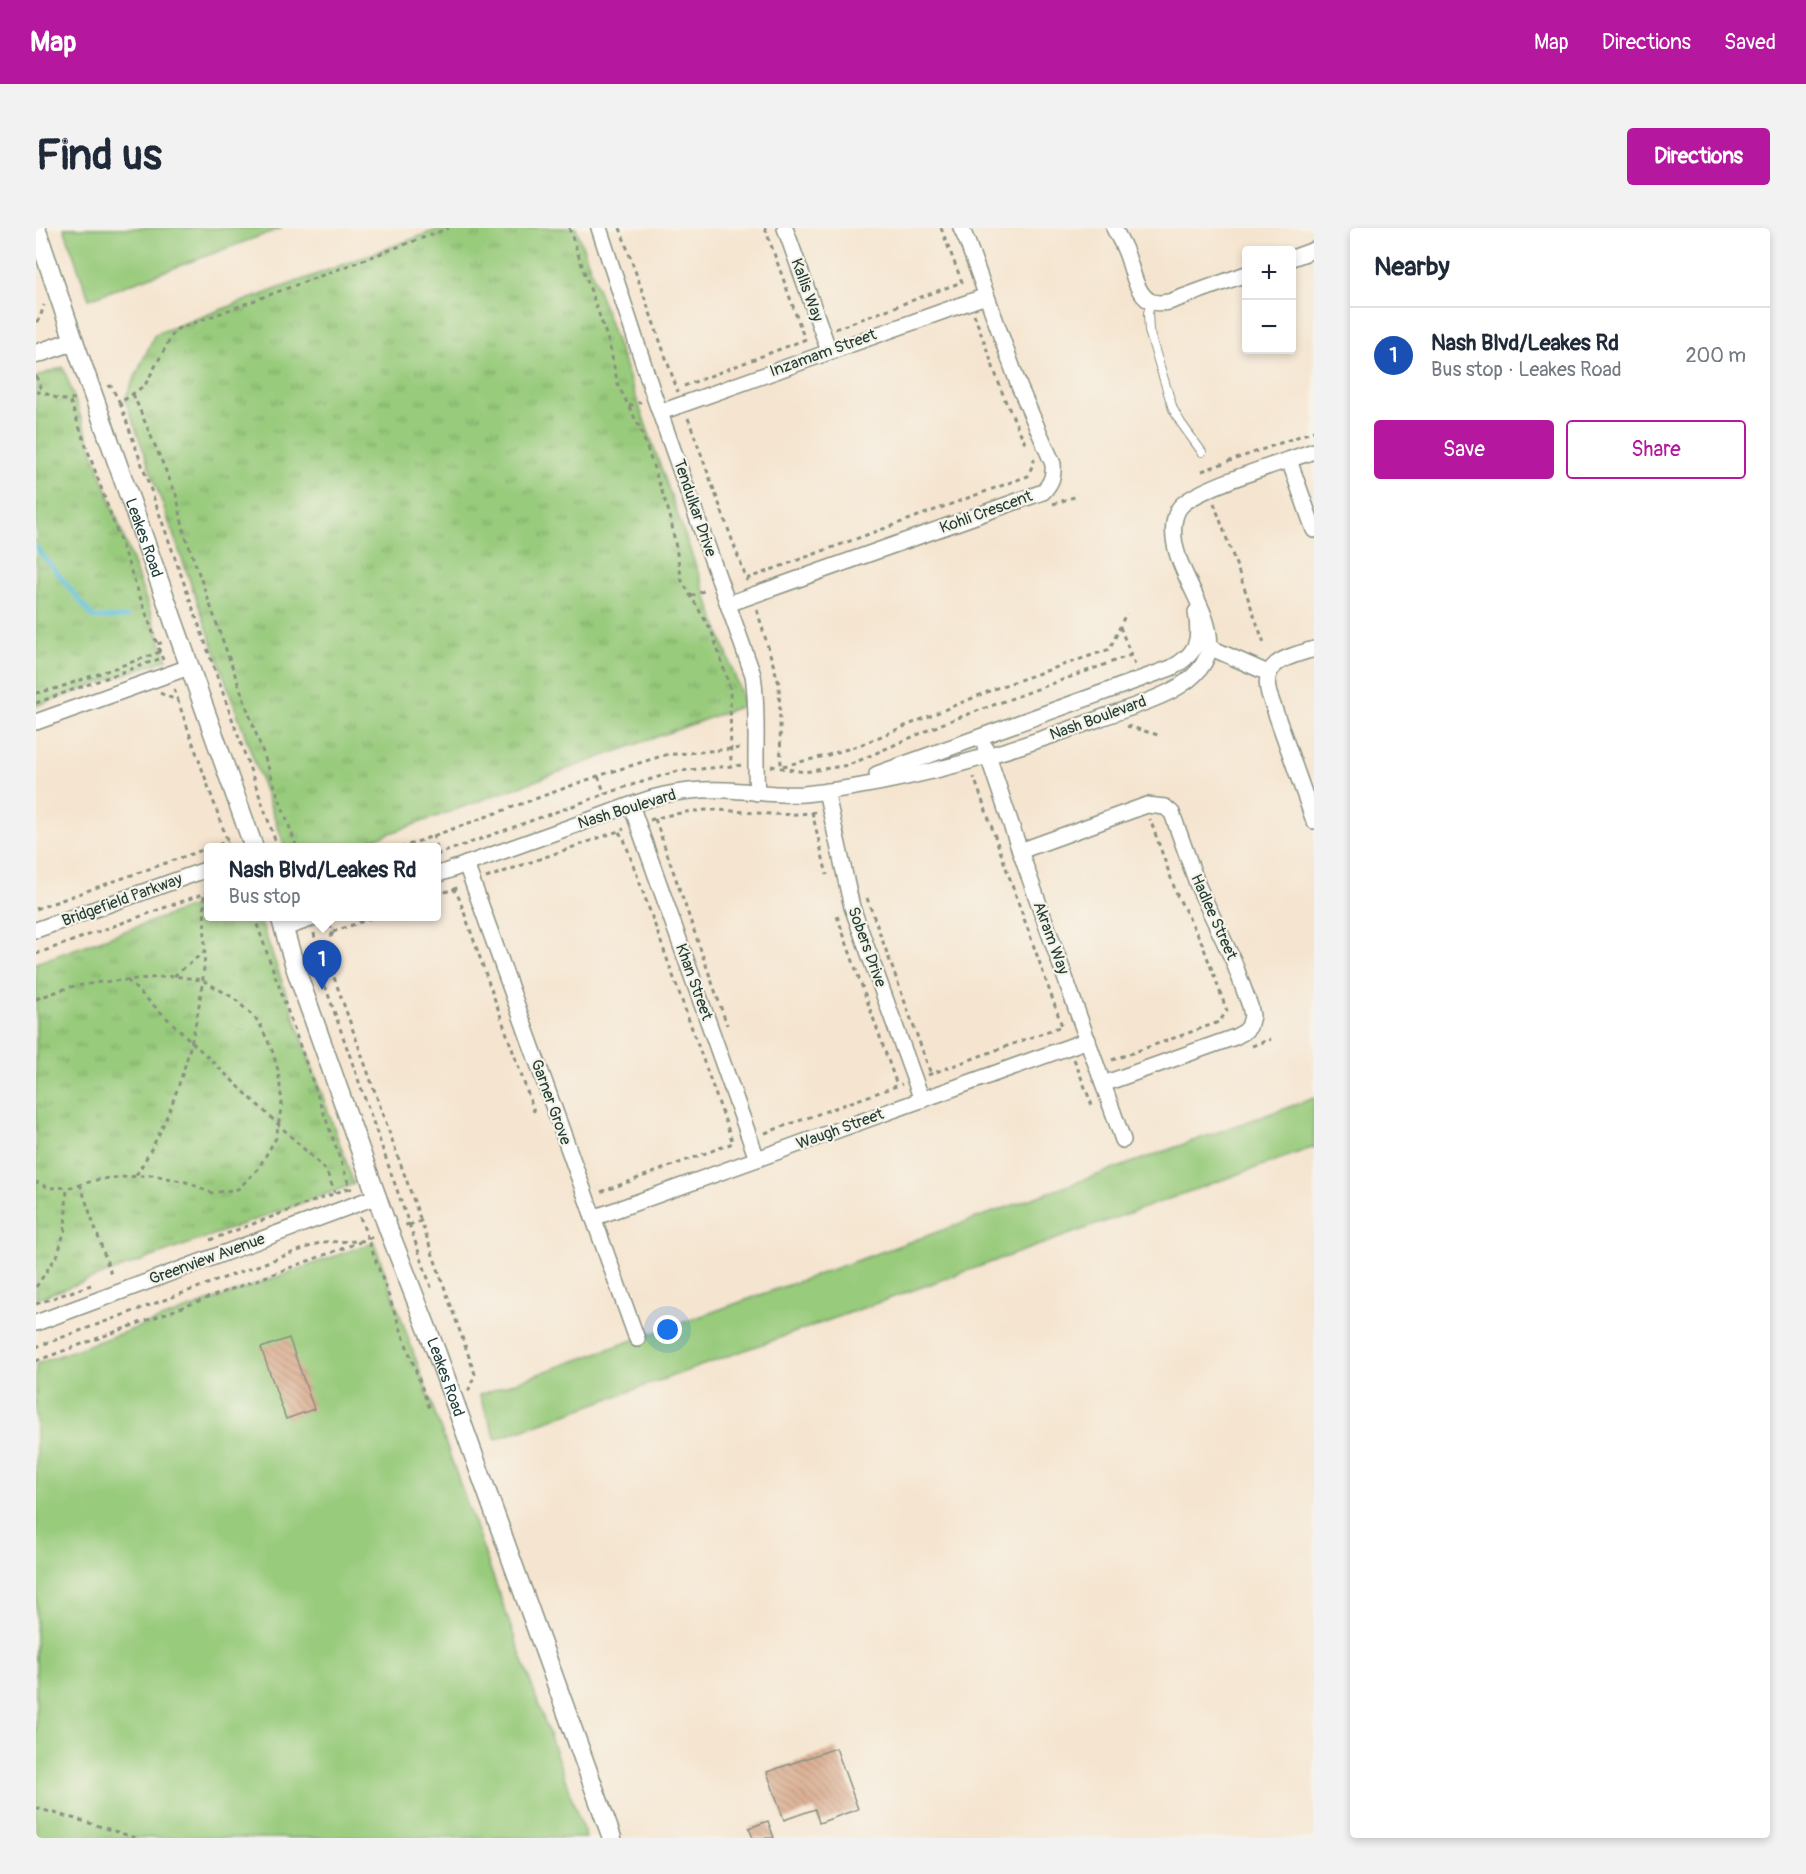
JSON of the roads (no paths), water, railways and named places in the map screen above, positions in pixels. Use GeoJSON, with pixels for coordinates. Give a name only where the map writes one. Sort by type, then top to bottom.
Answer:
{"type":"FeatureCollection","features":[{"type":"Feature","properties":{"kind":"street","name":"Leakes Road"},"geometry":{"type":"LineString","coordinates":[[36,228],[252,843]]}},
{"type":"Feature","properties":{"kind":"street","name":"Tendulkar Drive"},"geometry":{"type":"LineString","coordinates":[[599,228],[753,675],[756,696],[757,793]]}},
{"type":"Feature","properties":{"kind":"street","name":"Kallis Way"},"geometry":{"type":"LineString","coordinates":[[784,228],[829,351]]}},
{"type":"Feature","properties":{"kind":"street","name":"Kohli Crescent"},"geometry":{"type":"LineString","coordinates":[[728,604],[1043,492],[1050,484],[1054,475],[1053,464],[1018,386],[961,228]]}},
{"type":"Feature","properties":{"kind":"street"},"geometry":{"type":"LineString","coordinates":[[1114,228],[1125,250],[1138,287],[1150,301],[1169,302],[1242,275]]}},
{"type":"Feature","properties":{"kind":"street"},"geometry":{"type":"LineString","coordinates":[[1296,257],[1314,250]]}},
{"type":"Feature","properties":{"kind":"street","name":"Inzamam Street"},"geometry":{"type":"LineString","coordinates":[[661,412],[986,296]]}},
{"type":"Feature","properties":{"kind":"street"},"geometry":{"type":"LineString","coordinates":[[36,354],[74,341]]}},
{"type":"Feature","properties":{"kind":"street"},"geometry":{"type":"LineString","coordinates":[[1268,673],[1203,644],[1210,636],[1208,625],[1174,541],[1175,515],[1181,506],[1193,497],[1227,482],[1314,451]]}},
{"type":"Feature","properties":{"kind":"street"},"geometry":{"type":"LineString","coordinates":[[1289,460],[1314,530]]}},
{"type":"Feature","properties":{"kind":"street","name":"Nash Boulevard"},"geometry":{"type":"LineString","coordinates":[[441,873],[662,795],[717,789],[801,794],[826,791],[906,776],[987,755],[1072,729],[1161,696],[1190,679],[1206,658],[1203,644],[1184,661],[1153,676],[826,791]]}},
{"type":"Feature","properties":{"kind":"street"},"geometry":{"type":"LineString","coordinates":[[1314,649],[1278,663],[1268,673],[1266,680],[1314,821]]}},
{"type":"Feature","properties":{"kind":"street"},"geometry":{"type":"LineString","coordinates":[[36,722],[189,667]]}},
{"type":"Feature","properties":{"kind":"street","name":"Akram Way"},"geometry":{"type":"LineString","coordinates":[[982,736],[1020,851],[1123,1140]]}},
{"type":"Feature","properties":{"kind":"street","name":"Sobers Drive"},"geometry":{"type":"LineString","coordinates":[[826,791],[852,907],[922,1100]]}},
{"type":"Feature","properties":{"kind":"street","name":"Hadlee Street"},"geometry":{"type":"LineString","coordinates":[[1020,851],[1147,805],[1165,807],[1172,813],[1198,886],[1233,960],[1250,1006],[1252,1016],[1249,1027],[1235,1037],[1103,1084]]}},
{"type":"Feature","properties":{"kind":"street","name":"Khan Street"},"geometry":{"type":"LineString","coordinates":[[631,806],[757,1159]]}},
{"type":"Feature","properties":{"kind":"street","name":"Garner Grove"},"geometry":{"type":"LineString","coordinates":[[466,864],[638,1339]]}},
{"type":"Feature","properties":{"kind":"street","name":"Bridgefield Parkway"},"geometry":{"type":"LineString","coordinates":[[36,930],[204,870]]}},
{"type":"Feature","properties":{"kind":"street","name":"Leakes Road"},"geometry":{"type":"LineString","coordinates":[[283,922],[296,970],[389,1231],[436,1351],[612,1838]]}},
{"type":"Feature","properties":{"kind":"street","name":"Waugh Street"},"geometry":{"type":"LineString","coordinates":[[593,1218],[1088,1040]]}},
{"type":"Feature","properties":{"kind":"street","name":"Greenview Avenue"},"geometry":{"type":"LineString","coordinates":[[36,1323],[378,1196]]}},
{"type":"Feature","properties":{"kind":"lane"},"geometry":{"type":"LineString","coordinates":[[1150,301],[1149,331],[1173,409],[1202,452]]}},
{"type":"Feature","properties":{"kind":"waterway"},"geometry":{"type":"LineString","coordinates":[[36,547],[94,618],[127,617]]}},
{"type":"Feature","properties":{"kind":"place","name":"Nash Blvd/Leakes Rd"},"geometry":{"type":"Point","coordinates":[322,990]}}]}
